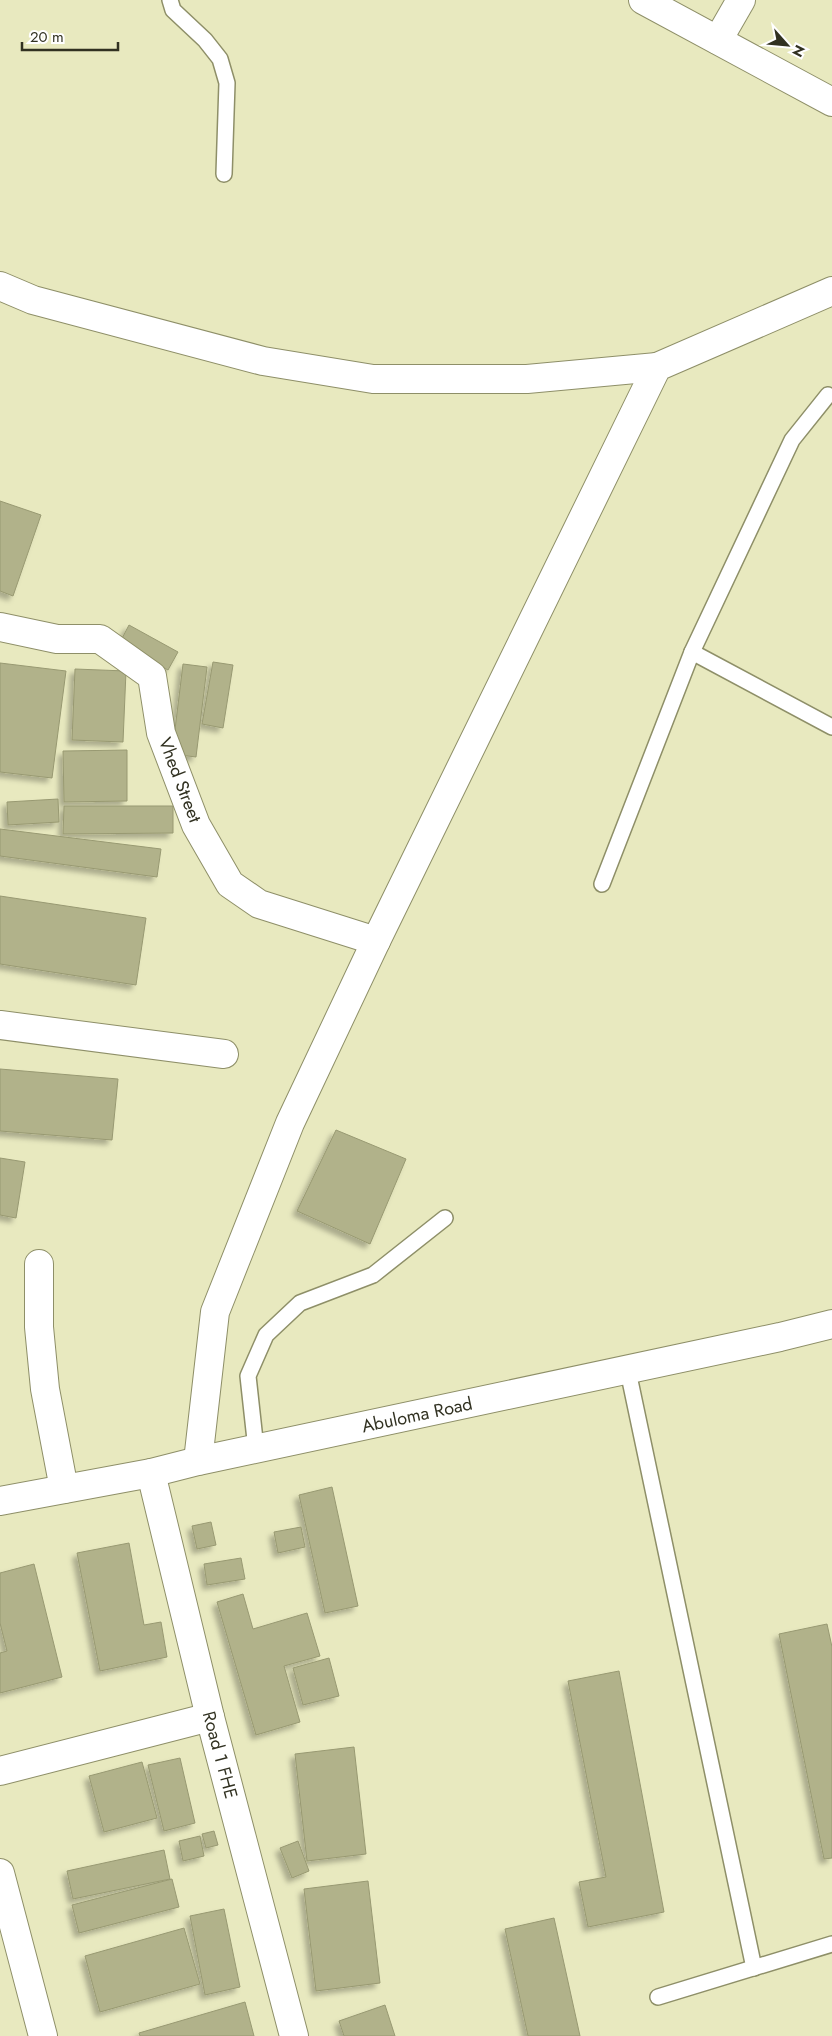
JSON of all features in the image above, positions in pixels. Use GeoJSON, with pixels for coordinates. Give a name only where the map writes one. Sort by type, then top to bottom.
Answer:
{"type":"FeatureCollection","features":[{"type":"Feature","properties":{"kind":"street"},"geometry":{"type":"LineString","coordinates":[[643,0],[832,102]]}},
{"type":"Feature","properties":{"kind":"street"},"geometry":{"type":"LineString","coordinates":[[718,40],[740,0]]}},
{"type":"Feature","properties":{"kind":"street"},"geometry":{"type":"LineString","coordinates":[[0,286],[33,300],[263,361],[373,379],[527,379],[657,367],[832,291]]}},
{"type":"Feature","properties":{"kind":"street"},"geometry":{"type":"LineString","coordinates":[[198,1461],[215,1312],[290,1123],[376,940],[657,367]]}},
{"type":"Feature","properties":{"kind":"street","name":"Vhed Street"},"geometry":{"type":"LineString","coordinates":[[0,627],[57,639],[100,639],[152,676],[161,733],[196,825],[230,884],[259,904],[376,940]]}},
{"type":"Feature","properties":{"kind":"street"},"geometry":{"type":"LineString","coordinates":[[0,1025],[224,1054]]}},
{"type":"Feature","properties":{"kind":"street"},"geometry":{"type":"LineString","coordinates":[[39,1264],[39,1327],[45,1389],[64,1489]]}},
{"type":"Feature","properties":{"kind":"street","name":"Abuloma Road"},"geometry":{"type":"LineString","coordinates":[[0,1501],[150,1473],[198,1461],[780,1338],[832,1324]]}},
{"type":"Feature","properties":{"kind":"street","name":"Road 1 FHE"},"geometry":{"type":"LineString","coordinates":[[150,1473],[210,1717],[294,2036]]}},
{"type":"Feature","properties":{"kind":"street"},"geometry":{"type":"LineString","coordinates":[[0,1771],[210,1717]]}},
{"type":"Feature","properties":{"kind":"street"},"geometry":{"type":"LineString","coordinates":[[0,1873],[43,2036]]}},
{"type":"Feature","properties":{"kind":"lane"},"geometry":{"type":"LineString","coordinates":[[170,0],[174,10],[205,40],[220,59],[227,84],[224,174]]}},
{"type":"Feature","properties":{"kind":"lane"},"geometry":{"type":"LineString","coordinates":[[602,884],[692,652],[792,440],[828,395]]}},
{"type":"Feature","properties":{"kind":"lane"},"geometry":{"type":"LineString","coordinates":[[692,652],[832,727]]}},
{"type":"Feature","properties":{"kind":"lane"},"geometry":{"type":"LineString","coordinates":[[256,1449],[248,1376],[266,1335],[300,1303],[373,1275],[446,1218]]}},
{"type":"Feature","properties":{"kind":"lane"},"geometry":{"type":"LineString","coordinates":[[628,1371],[754,1968]]}},
{"type":"Feature","properties":{"kind":"lane"},"geometry":{"type":"LineString","coordinates":[[658,1997],[832,1944]]}},
{"type":"Feature","properties":{"kind":"building"},"geometry":{"type":"Polygon","coordinates":[[[0,501],[41,515],[13,596],[0,591],[0,501]]]}},
{"type":"Feature","properties":{"kind":"building"},"geometry":{"type":"Polygon","coordinates":[[[129,625],[178,652],[168,670],[119,644],[129,625]]]}},
{"type":"Feature","properties":{"kind":"building"},"geometry":{"type":"Polygon","coordinates":[[[213,662],[233,665],[223,728],[202,724],[213,662]]]}},
{"type":"Feature","properties":{"kind":"building"},"geometry":{"type":"Polygon","coordinates":[[[0,663],[66,671],[52,778],[0,772],[0,663]]]}},
{"type":"Feature","properties":{"kind":"building"},"geometry":{"type":"Polygon","coordinates":[[[183,664],[207,667],[196,757],[172,754],[183,664]]]}},
{"type":"Feature","properties":{"kind":"building"},"geometry":{"type":"Polygon","coordinates":[[[75,669],[126,671],[123,742],[72,740],[75,669]]]}},
{"type":"Feature","properties":{"kind":"building"},"geometry":{"type":"Polygon","coordinates":[[[127,750],[127,801],[64,802],[63,751],[127,750]]]}},
{"type":"Feature","properties":{"kind":"building"},"geometry":{"type":"Polygon","coordinates":[[[58,799],[59,822],[8,825],[7,802],[58,799]]]}},
{"type":"Feature","properties":{"kind":"building"},"geometry":{"type":"Polygon","coordinates":[[[64,806],[173,806],[173,833],[63,834],[64,806]]]}},
{"type":"Feature","properties":{"kind":"building"},"geometry":{"type":"Polygon","coordinates":[[[0,829],[161,849],[157,877],[0,856],[0,829]]]}},
{"type":"Feature","properties":{"kind":"building"},"geometry":{"type":"Polygon","coordinates":[[[0,896],[146,918],[136,985],[0,964],[0,896]]]}},
{"type":"Feature","properties":{"kind":"building"},"geometry":{"type":"Polygon","coordinates":[[[0,1069],[118,1079],[112,1140],[0,1131],[0,1069]]]}},
{"type":"Feature","properties":{"kind":"building"},"geometry":{"type":"Polygon","coordinates":[[[336,1130],[406,1159],[370,1244],[297,1211],[336,1130]]]}},
{"type":"Feature","properties":{"kind":"building"},"geometry":{"type":"Polygon","coordinates":[[[0,1158],[25,1162],[16,1218],[0,1215],[0,1158]]]}},
{"type":"Feature","properties":{"kind":"building"},"geometry":{"type":"Polygon","coordinates":[[[332,1487],[358,1606],[325,1613],[299,1495],[332,1487]]]}},
{"type":"Feature","properties":{"kind":"building"},"geometry":{"type":"Polygon","coordinates":[[[211,1522],[216,1545],[197,1549],[192,1526],[211,1522]]]}},
{"type":"Feature","properties":{"kind":"building"},"geometry":{"type":"Polygon","coordinates":[[[301,1527],[305,1547],[278,1553],[274,1532],[301,1527]]]}},
{"type":"Feature","properties":{"kind":"building"},"geometry":{"type":"Polygon","coordinates":[[[129,1543],[144,1625],[161,1622],[167,1657],[100,1671],[77,1553],[129,1543]]]}},
{"type":"Feature","properties":{"kind":"building"},"geometry":{"type":"Polygon","coordinates":[[[241,1558],[245,1579],[207,1585],[204,1564],[241,1558]]]}},
{"type":"Feature","properties":{"kind":"building"},"geometry":{"type":"Polygon","coordinates":[[[34,1564],[62,1677],[0,1693],[0,1653],[7,1651],[0,1623],[0,1573],[34,1564]]]}},
{"type":"Feature","properties":{"kind":"building"},"geometry":{"type":"Polygon","coordinates":[[[243,1594],[253,1629],[307,1613],[320,1656],[284,1666],[300,1722],[256,1735],[217,1602],[243,1594]]]}},
{"type":"Feature","properties":{"kind":"building"},"geometry":{"type":"Polygon","coordinates":[[[827,1624],[832,1647],[832,1858],[824,1859],[779,1634],[827,1624]]]}},
{"type":"Feature","properties":{"kind":"building"},"geometry":{"type":"Polygon","coordinates":[[[329,1658],[339,1696],[303,1705],[293,1668],[329,1658]]]}},
{"type":"Feature","properties":{"kind":"building"},"geometry":{"type":"Polygon","coordinates":[[[619,1671],[664,1912],[588,1927],[579,1882],[606,1877],[568,1681],[619,1671]]]}},
{"type":"Feature","properties":{"kind":"building"},"geometry":{"type":"Polygon","coordinates":[[[354,1747],[366,1854],[307,1861],[295,1754],[354,1747]]]}},
{"type":"Feature","properties":{"kind":"building"},"geometry":{"type":"Polygon","coordinates":[[[180,1758],[195,1823],[164,1831],[148,1765],[180,1758]]]}},
{"type":"Feature","properties":{"kind":"building"},"geometry":{"type":"Polygon","coordinates":[[[142,1762],[157,1818],[104,1832],[89,1776],[142,1762]]]}},
{"type":"Feature","properties":{"kind":"building"},"geometry":{"type":"Polygon","coordinates":[[[214,1831],[218,1845],[206,1848],[202,1834],[214,1831]]]}},
{"type":"Feature","properties":{"kind":"building"},"geometry":{"type":"Polygon","coordinates":[[[200,1836],[204,1856],[183,1861],[179,1841],[200,1836]]]}},
{"type":"Feature","properties":{"kind":"building"},"geometry":{"type":"Polygon","coordinates":[[[298,1841],[309,1871],[292,1878],[280,1848],[298,1841]]]}},
{"type":"Feature","properties":{"kind":"building"},"geometry":{"type":"Polygon","coordinates":[[[164,1850],[170,1879],[73,1899],[67,1871],[164,1850]]]}},
{"type":"Feature","properties":{"kind":"building"},"geometry":{"type":"Polygon","coordinates":[[[172,1879],[179,1907],[79,1933],[72,1905],[172,1879]]]}},
{"type":"Feature","properties":{"kind":"building"},"geometry":{"type":"Polygon","coordinates":[[[368,1881],[380,1983],[316,1991],[304,1889],[368,1881]]]}},
{"type":"Feature","properties":{"kind":"building"},"geometry":{"type":"Polygon","coordinates":[[[224,1909],[240,1987],[205,1995],[190,1916],[224,1909]]]}},
{"type":"Feature","properties":{"kind":"building"},"geometry":{"type":"Polygon","coordinates":[[[554,1918],[580,2036],[528,2036],[505,1929],[554,1918]]]}},
{"type":"Feature","properties":{"kind":"building"},"geometry":{"type":"Polygon","coordinates":[[[184,1928],[200,1984],[100,2012],[85,1956],[184,1928]]]}},
{"type":"Feature","properties":{"kind":"building"},"geometry":{"type":"Polygon","coordinates":[[[245,2002],[254,2036],[140,2036],[139,2033],[245,2002]]]}},
{"type":"Feature","properties":{"kind":"building"},"geometry":{"type":"Polygon","coordinates":[[[385,2005],[395,2036],[344,2036],[339,2021],[385,2005]]]}}]}
